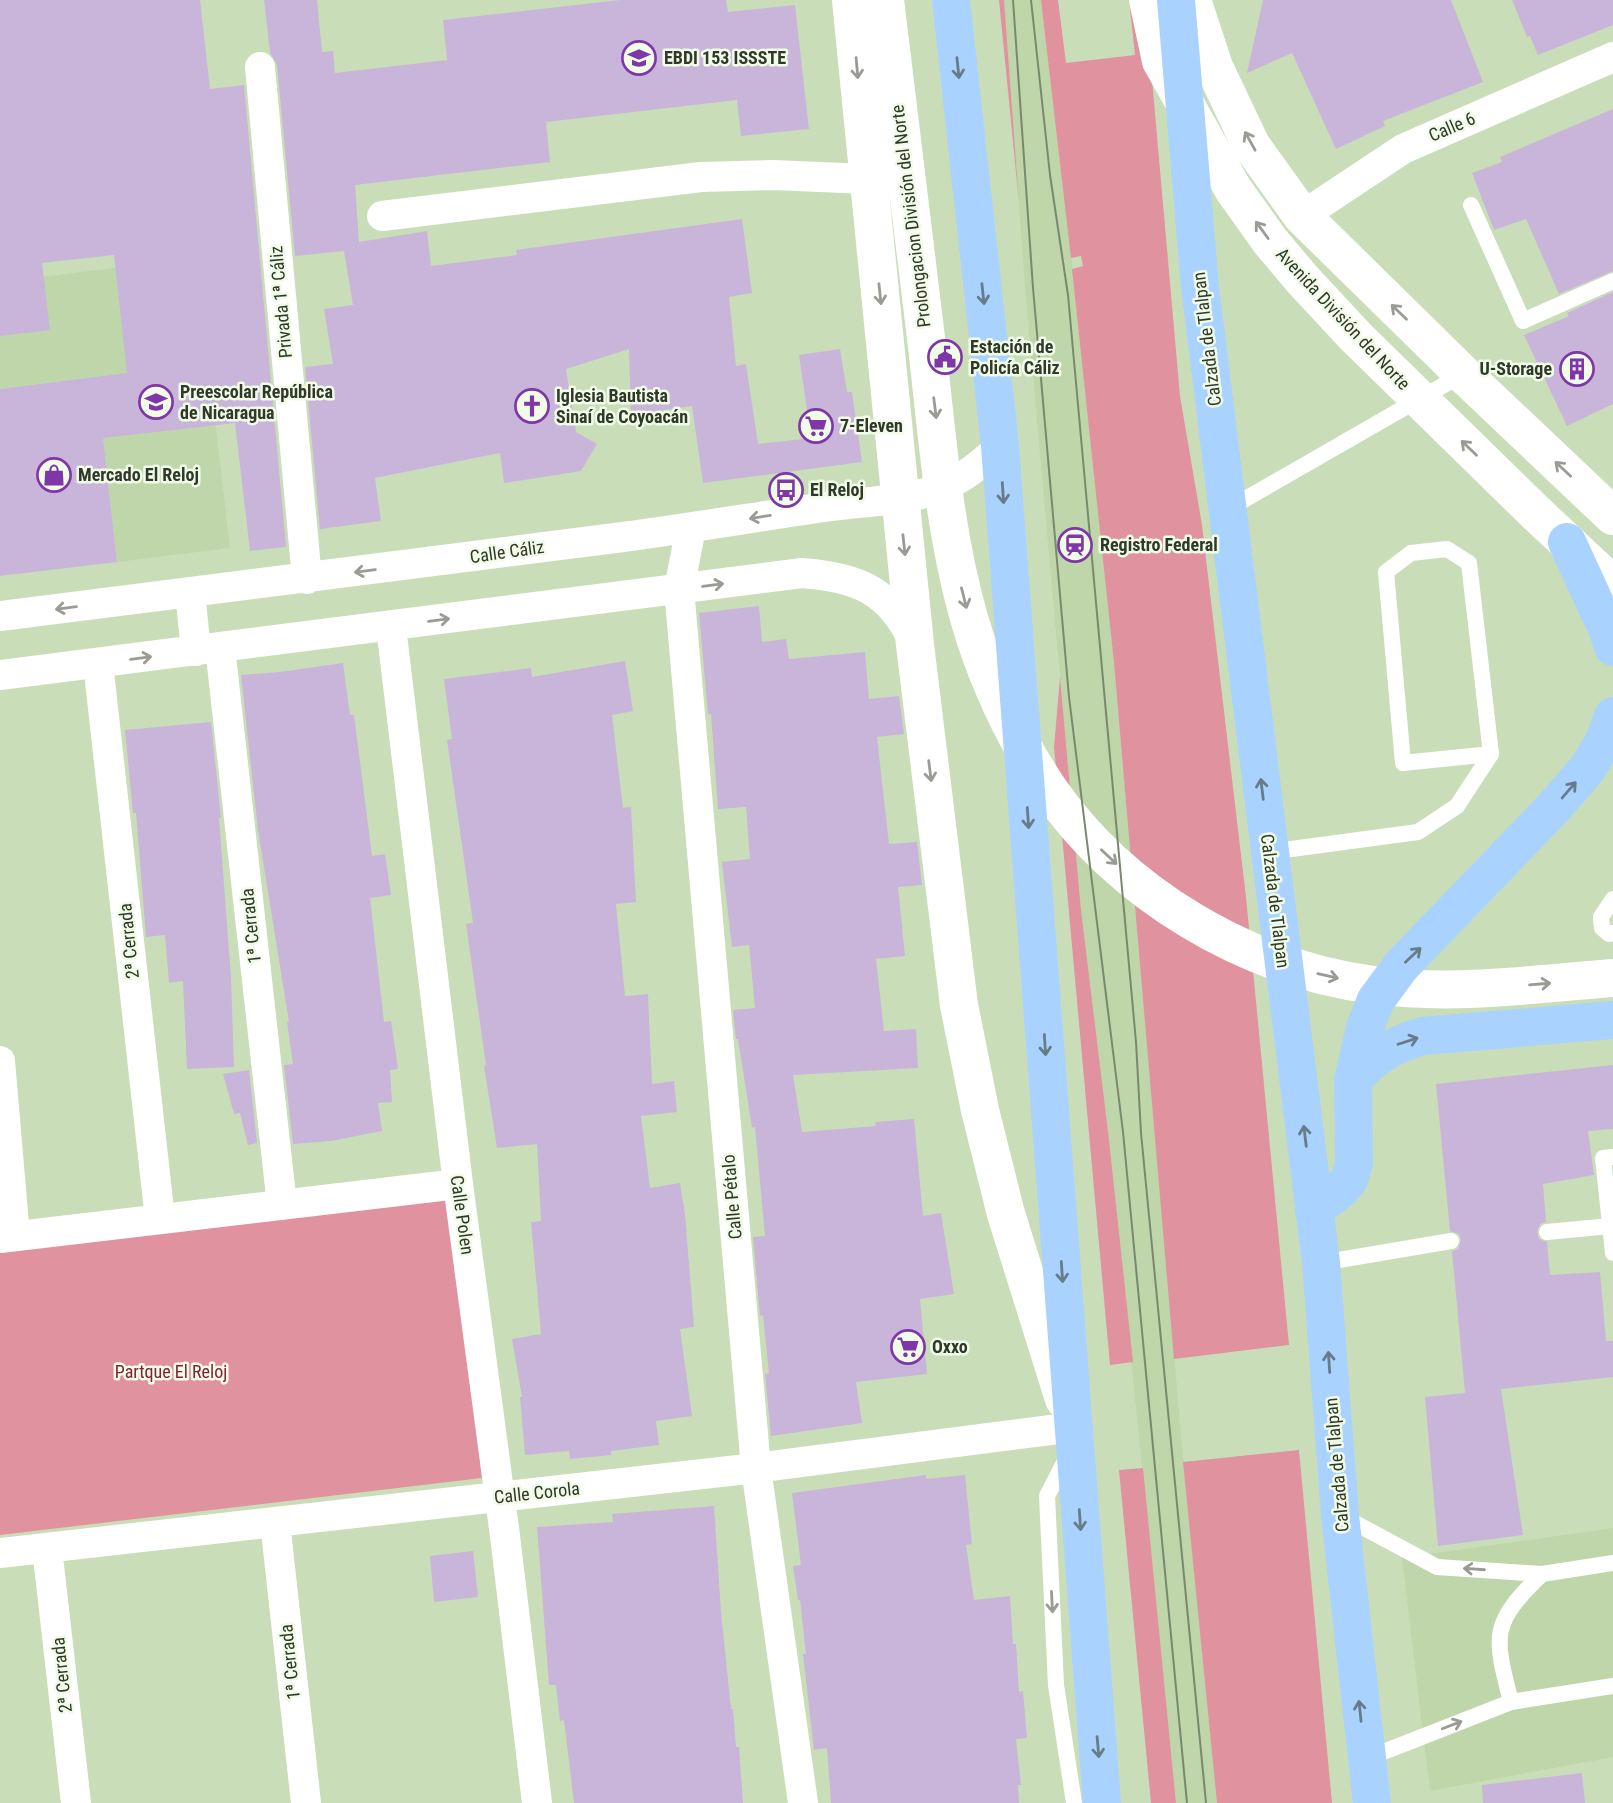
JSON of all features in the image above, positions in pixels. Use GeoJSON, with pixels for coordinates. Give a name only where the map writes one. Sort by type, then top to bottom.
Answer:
{"type":"FeatureCollection","features":[{"type":"Feature","properties":{"kind":"highway"},"geometry":{"type":"LineString","coordinates":[[951,0],[1000,446],[1102,1803]]}},
{"type":"Feature","properties":{"kind":"highway","name":"Calzada de Tlalpan"},"geometry":{"type":"LineString","coordinates":[[1176,0],[1200,287],[1321,1264],[1340,1515],[1372,1803]]}},
{"type":"Feature","properties":{"kind":"highway"},"geometry":{"type":"LineString","coordinates":[[1567,542],[1613,647]]}},
{"type":"Feature","properties":{"kind":"highway"},"geometry":{"type":"LineString","coordinates":[[1314,1210],[1349,1180],[1354,1163],[1353,1080],[1364,1027],[1387,983],[1587,769],[1604,741],[1613,716]]}},
{"type":"Feature","properties":{"kind":"highway"},"geometry":{"type":"LineString","coordinates":[[1353,1080],[1380,1053],[1401,1042],[1423,1036],[1613,1020]]}},
{"type":"Feature","properties":{"kind":"main road"},"geometry":{"type":"LineString","coordinates":[[852,0],[867,179],[915,645],[959,1005],[1006,1214],[1074,1435]]}},
{"type":"Feature","properties":{"kind":"main road","name":"Prolongacion División del Norte"},"geometry":{"type":"LineString","coordinates":[[885,0],[956,566],[969,618],[1003,706],[1049,788],[1073,820],[1131,877],[1200,926],[1281,962],[1323,975],[1372,985],[1422,990],[1472,990],[1613,978]]}},
{"type":"Feature","properties":{"kind":"main road","name":"Avenida División del Norte"},"geometry":{"type":"LineString","coordinates":[[1148,0],[1160,61],[1233,189],[1270,241],[1355,336],[1613,585]]}},
{"type":"Feature","properties":{"kind":"main road"},"geometry":{"type":"LineString","coordinates":[[1192,0],[1214,67],[1251,145],[1302,216],[1613,516]]}},
{"type":"Feature","properties":{"kind":"street","name":"Calle 6"},"geometry":{"type":"LineString","coordinates":[[1302,216],[1402,149],[1613,57]]}},
{"type":"Feature","properties":{"kind":"street","name":"Privada 1ª Cáliz"},"geometry":{"type":"LineString","coordinates":[[260,67],[307,579]]}},
{"type":"Feature","properties":{"kind":"street"},"geometry":{"type":"LineString","coordinates":[[382,216],[701,177],[773,175],[867,179]]}},
{"type":"Feature","properties":{"kind":"street","name":"Calle Cáliz"},"geometry":{"type":"LineString","coordinates":[[0,616],[307,579],[901,498],[927,493],[953,482],[970,472],[1000,446]]}},
{"type":"Feature","properties":{"kind":"street","name":"Calle Pétalo"},"geometry":{"type":"LineString","coordinates":[[691,528],[679,589],[756,1468],[803,1803]]}},
{"type":"Feature","properties":{"kind":"street"},"geometry":{"type":"LineString","coordinates":[[0,676],[802,573],[833,575],[867,588],[893,607],[915,645]]}},
{"type":"Feature","properties":{"kind":"street","name":"1ª Cerrada"},"geometry":{"type":"LineString","coordinates":[[190,592],[208,649],[282,1205]]}},
{"type":"Feature","properties":{"kind":"street","name":"Calle Polen"},"geometry":{"type":"LineString","coordinates":[[391,627],[458,1184],[537,1803]]}},
{"type":"Feature","properties":{"kind":"street","name":"2ª Cerrada"},"geometry":{"type":"LineString","coordinates":[[98,663],[160,1219]]}},
{"type":"Feature","properties":{"kind":"street"},"geometry":{"type":"LineString","coordinates":[[0,1061],[8,1237],[458,1184]]}},
{"type":"Feature","properties":{"kind":"street","name":"Calle Corola"},"geometry":{"type":"LineString","coordinates":[[0,1553],[1074,1435]]}},
{"type":"Feature","properties":{"kind":"street","name":"1ª Cerrada"},"geometry":{"type":"LineString","coordinates":[[275,1522],[306,1803]]}},
{"type":"Feature","properties":{"kind":"street","name":"2ª Cerrada"},"geometry":{"type":"LineString","coordinates":[[47,1548],[76,1803]]}},
{"type":"Feature","properties":{"kind":"lane"},"geometry":{"type":"LineString","coordinates":[[1471,205],[1523,321],[1613,281]]}},
{"type":"Feature","properties":{"kind":"lane"},"geometry":{"type":"LineString","coordinates":[[1228,509],[1463,374]]}},
{"type":"Feature","properties":{"kind":"lane"},"geometry":{"type":"LineString","coordinates":[[1269,852],[1418,832],[1457,806],[1491,754],[1469,563],[1447,549],[1411,553],[1386,572],[1403,763],[1491,754]]}},
{"type":"Feature","properties":{"kind":"lane"},"geometry":{"type":"LineString","coordinates":[[1613,899],[1601,917],[1602,928],[1609,934],[1613,933]]}},
{"type":"Feature","properties":{"kind":"lane"},"geometry":{"type":"LineString","coordinates":[[1613,1157],[1603,1158],[1613,1253]]}},
{"type":"Feature","properties":{"kind":"lane"},"geometry":{"type":"LineString","coordinates":[[1547,1232],[1610,1226]]}},
{"type":"Feature","properties":{"kind":"lane"},"geometry":{"type":"LineString","coordinates":[[1321,1264],[1451,1241]]}},
{"type":"Feature","properties":{"kind":"lane"},"geometry":{"type":"LineString","coordinates":[[1074,1435],[1047,1496],[1056,1685],[1074,1803]]}},
{"type":"Feature","properties":{"kind":"lane"},"geometry":{"type":"LineString","coordinates":[[1340,1515],[1437,1567],[1542,1574],[1613,1563]]}},
{"type":"Feature","properties":{"kind":"lane"},"geometry":{"type":"LineString","coordinates":[[1511,1702],[1498,1650],[1503,1620],[1516,1598],[1542,1574]]}},
{"type":"Feature","properties":{"kind":"lane"},"geometry":{"type":"LineString","coordinates":[[1366,1759],[1511,1702],[1613,1686]]}},
{"type":"Feature","properties":{"kind":"shaded area"},"geometry":{"type":"Polygon","coordinates":[[[1004,0],[1041,0],[1075,289],[1114,663],[1181,1435],[1217,1803],[1176,1803],[1108,1131],[1081,910],[1025,287],[1004,0]]]}},
{"type":"Feature","properties":{"kind":"shaded area","name":"Preescolar República de Nicaragua"},"geometry":{"type":"Polygon","coordinates":[[[196,258],[230,548],[117,562],[96,377],[0,389],[0,282],[196,258]]]}},
{"type":"Feature","properties":{"kind":"shaded area"},"geometry":{"type":"Polygon","coordinates":[[[1613,1528],[1613,1757],[1430,1791],[1402,1558],[1613,1528]]]}},
{"type":"Feature","properties":{"kind":"green space"},"geometry":{"type":"Polygon","coordinates":[[[999,0],[1004,0],[1019,203],[999,0]]]}},
{"type":"Feature","properties":{"kind":"green space"},"geometry":{"type":"Polygon","coordinates":[[[1041,0],[1058,0],[1066,63],[1135,55],[1129,0],[1145,0],[1180,396],[1202,525],[1246,897],[1289,1345],[1174,1359],[1114,663],[1072,269],[1083,266],[1081,256],[1071,258],[1041,0]]]}},
{"type":"Feature","properties":{"kind":"green space"},"geometry":{"type":"Polygon","coordinates":[[[1060,677],[1081,910],[1133,1362],[1110,1365],[1054,747],[1060,677]]]}},
{"type":"Feature","properties":{"kind":"green space","name":"Partque El Reloj"},"geometry":{"type":"Polygon","coordinates":[[[450,1199],[482,1478],[0,1535],[0,1250],[450,1199]]]}},
{"type":"Feature","properties":{"kind":"green space"},"geometry":{"type":"Polygon","coordinates":[[[1299,1450],[1332,1803],[1217,1803],[1183,1462],[1299,1450]]]}},
{"type":"Feature","properties":{"kind":"green space"},"geometry":{"type":"Polygon","coordinates":[[[1143,1468],[1176,1803],[1151,1803],[1119,1470],[1143,1468]]]}},
{"type":"Feature","properties":{"kind":"building"},"geometry":{"type":"Polygon","coordinates":[[[0,0],[200,0],[210,89],[244,85],[286,547],[250,551],[235,423],[103,438],[117,562],[0,576],[0,389],[127,373],[114,255],[42,263],[50,330],[0,336],[0,0]]]}},
{"type":"Feature","properties":{"kind":"building"},"geometry":{"type":"Polygon","coordinates":[[[264,0],[317,0],[322,52],[333,51],[335,73],[447,60],[443,20],[620,0],[726,0],[728,12],[795,5],[809,129],[741,136],[737,100],[546,122],[550,162],[355,185],[359,242],[427,231],[431,266],[517,255],[516,250],[742,219],[752,293],[729,297],[736,366],[746,364],[758,444],[811,438],[799,355],[840,349],[847,392],[852,392],[862,462],[703,483],[692,406],[631,415],[629,349],[566,369],[576,432],[597,444],[581,471],[504,483],[500,453],[375,478],[381,521],[320,529],[305,367],[333,364],[324,309],[353,305],[344,251],[295,256],[277,65],[270,53],[264,0]]]}},
{"type":"Feature","properties":{"kind":"building"},"geometry":{"type":"Polygon","coordinates":[[[1263,0],[1451,0],[1483,82],[1383,121],[1385,126],[1336,149],[1292,53],[1247,73],[1263,0]]]}},
{"type":"Feature","properties":{"kind":"building"},"geometry":{"type":"Polygon","coordinates":[[[1512,0],[1613,0],[1613,25],[1538,55],[1530,36],[1527,37],[1512,0]]]}},
{"type":"Feature","properties":{"kind":"building"},"geometry":{"type":"Polygon","coordinates":[[[1613,109],[1613,271],[1559,294],[1526,219],[1494,230],[1472,173],[1502,162],[1500,157],[1613,109]]]}},
{"type":"Feature","properties":{"kind":"building","name":"U-Storage"},"geometry":{"type":"Polygon","coordinates":[[[1613,292],[1613,404],[1567,426],[1524,335],[1569,316],[1567,313],[1613,292]]]}},
{"type":"Feature","properties":{"kind":"building"},"geometry":{"type":"Polygon","coordinates":[[[759,606],[762,642],[786,639],[789,659],[865,652],[869,699],[899,696],[904,734],[877,737],[889,844],[917,842],[922,885],[898,887],[905,956],[876,959],[884,1031],[916,1029],[918,1068],[793,1075],[802,1132],[876,1126],[875,1122],[914,1119],[923,1216],[941,1213],[954,1294],[920,1299],[927,1374],[856,1382],[862,1423],[771,1436],[765,1374],[769,1373],[763,1315],[760,1316],[753,1237],[765,1236],[755,1127],[752,1128],[733,1010],[755,1008],[749,945],[732,947],[722,862],[750,859],[746,807],[718,809],[711,714],[708,714],[699,613],[759,606]]]}},
{"type":"Feature","properties":{"kind":"building"},"geometry":{"type":"Polygon","coordinates":[[[625,661],[633,711],[612,715],[623,808],[631,807],[636,902],[616,904],[625,996],[648,994],[652,1084],[674,1081],[677,1112],[641,1116],[650,1188],[680,1183],[694,1327],[680,1329],[692,1416],[656,1421],[659,1445],[611,1451],[611,1455],[570,1459],[569,1451],[525,1455],[522,1397],[512,1339],[541,1334],[531,1222],[541,1221],[537,1144],[497,1148],[466,924],[473,923],[447,740],[452,739],[444,679],[531,668],[532,677],[625,661]]]}},
{"type":"Feature","properties":{"kind":"building"},"geometry":{"type":"Polygon","coordinates":[[[343,663],[350,715],[354,715],[372,856],[385,854],[391,895],[370,898],[384,1022],[391,1021],[398,1069],[390,1070],[392,1102],[378,1103],[382,1131],[331,1141],[293,1144],[284,1065],[293,1064],[289,1022],[258,830],[241,675],[343,663]]]}},
{"type":"Feature","properties":{"kind":"building"},"geometry":{"type":"Polygon","coordinates":[[[211,722],[221,818],[234,1067],[187,1069],[183,981],[169,983],[165,935],[146,937],[136,813],[133,813],[125,730],[211,722]]]}},
{"type":"Feature","properties":{"kind":"building"},"geometry":{"type":"Polygon","coordinates":[[[1613,1065],[1613,1129],[1588,1131],[1594,1175],[1543,1184],[1546,1222],[1540,1224],[1537,1232],[1539,1239],[1547,1242],[1550,1275],[1600,1272],[1606,1341],[1613,1341],[1613,1377],[1501,1389],[1523,1535],[1438,1546],[1425,1397],[1465,1393],[1452,1251],[1458,1249],[1461,1240],[1459,1234],[1450,1231],[1436,1084],[1613,1065]]]}},
{"type":"Feature","properties":{"kind":"building"},"geometry":{"type":"Polygon","coordinates":[[[249,1070],[257,1143],[248,1145],[240,1113],[234,1114],[223,1074],[249,1070]]]}},
{"type":"Feature","properties":{"kind":"building"},"geometry":{"type":"Polygon","coordinates":[[[926,1475],[926,1479],[965,1475],[972,1544],[966,1545],[974,1600],[1010,1596],[1013,1644],[1016,1644],[1019,1692],[1023,1691],[1027,1738],[1016,1739],[1021,1785],[1018,1785],[1019,1803],[831,1803],[827,1748],[814,1750],[800,1600],[793,1566],[801,1565],[792,1493],[926,1475]]]}},
{"type":"Feature","properties":{"kind":"building"},"geometry":{"type":"Polygon","coordinates":[[[714,1506],[721,1612],[736,1747],[739,1747],[743,1803],[574,1803],[564,1720],[560,1721],[556,1685],[549,1685],[537,1527],[613,1522],[612,1514],[714,1506]]]}},
{"type":"Feature","properties":{"kind":"building"},"geometry":{"type":"Polygon","coordinates":[[[473,1551],[478,1597],[434,1602],[430,1556],[473,1551]]]}},
{"type":"Feature","properties":{"kind":"building"},"geometry":{"type":"Polygon","coordinates":[[[1582,1773],[1585,1803],[1483,1803],[1482,1785],[1582,1773]]]}},
{"type":"Feature","properties":{"kind":"tram line"},"geometry":{"type":"LineString","coordinates":[[1013,0],[1033,288],[1069,697],[1123,1132],[1187,1803]]}},
{"type":"Feature","properties":{"kind":"tram line"},"geometry":{"type":"LineString","coordinates":[[1031,0],[1050,175],[1068,295],[1136,1042],[1141,1133],[1206,1803]]}},
{"type":"Feature","properties":{"kind":"place","name":"EBDI 153 ISSSTE"},"geometry":{"type":"Point","coordinates":[639,58]}},
{"type":"Feature","properties":{"kind":"place","name":"Estación de Policía Cáliz"},"geometry":{"type":"Point","coordinates":[945,357]}},
{"type":"Feature","properties":{"kind":"place","name":"U-Storage"},"geometry":{"type":"Point","coordinates":[1577,369]}},
{"type":"Feature","properties":{"kind":"place","name":"Preescolar República de Nicaragua"},"geometry":{"type":"Point","coordinates":[156,402]}},
{"type":"Feature","properties":{"kind":"place","name":"Iglesia Bautista Sinaí de Coyoacán"},"geometry":{"type":"Point","coordinates":[532,406]}},
{"type":"Feature","properties":{"kind":"place","name":"7-Eleven"},"geometry":{"type":"Point","coordinates":[816,426]}},
{"type":"Feature","properties":{"kind":"place","name":"Mercado El Reloj"},"geometry":{"type":"Point","coordinates":[54,475]}},
{"type":"Feature","properties":{"kind":"place","name":"El Reloj"},"geometry":{"type":"Point","coordinates":[786,490]}},
{"type":"Feature","properties":{"kind":"place","name":"Registro Federal"},"geometry":{"type":"Point","coordinates":[1075,545]}},
{"type":"Feature","properties":{"kind":"place","name":"Oxxo"},"geometry":{"type":"Point","coordinates":[908,1347]}}]}
